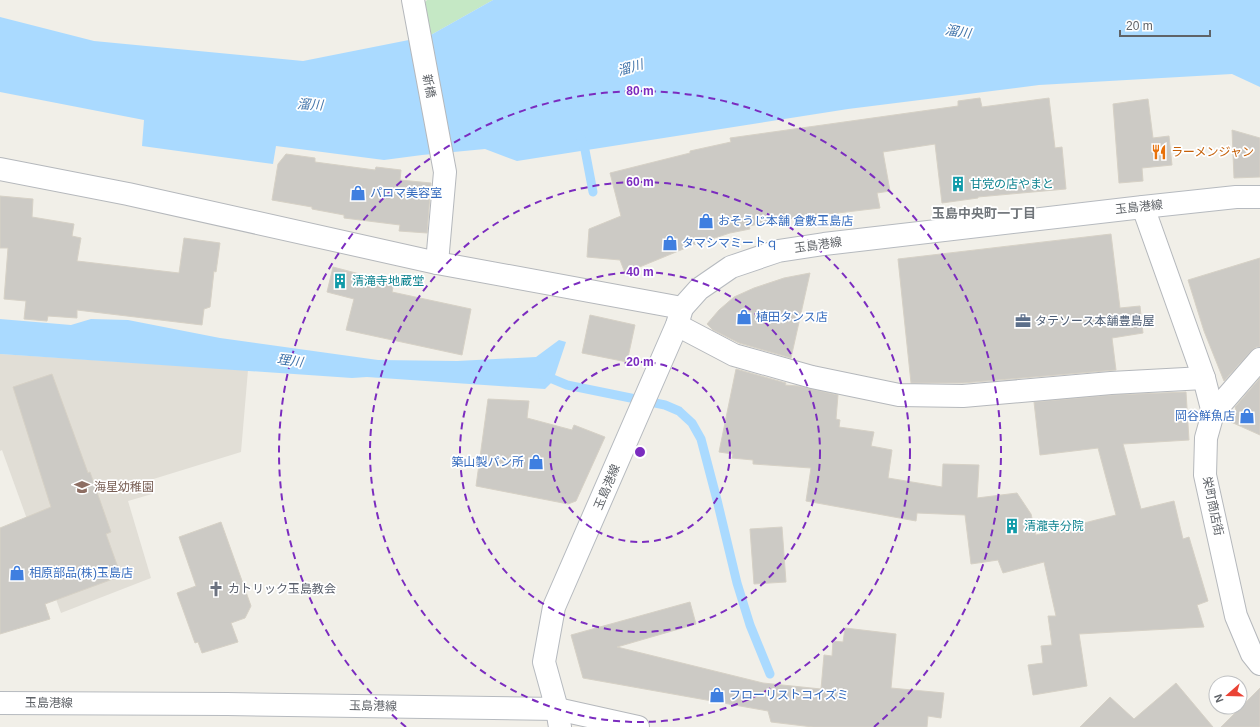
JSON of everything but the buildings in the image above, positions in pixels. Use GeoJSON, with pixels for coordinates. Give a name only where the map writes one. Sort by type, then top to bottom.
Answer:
{"type":"FeatureCollection","features":[{"type":"Feature","properties":{"kind":"street","name":"新橋"},"geometry":{"type":"LineString","coordinates":[[413,0],[445,172],[437,263]]}},
{"type":"Feature","properties":{"kind":"street"},"geometry":{"type":"LineString","coordinates":[[0,169],[128,194],[679,317],[734,355],[812,376],[899,395],[963,396],[1096,384],[1204,378]]}},
{"type":"Feature","properties":{"kind":"street","name":"玉島港線"},"geometry":{"type":"LineString","coordinates":[[0,703],[227,704],[558,718],[544,662],[554,607],[649,390],[679,317],[699,289],[731,267],[778,251],[824,244],[1143,207],[1236,197],[1260,197]]}},
{"type":"Feature","properties":{"kind":"street"},"geometry":{"type":"LineString","coordinates":[[1143,207],[1204,378],[1213,413]]}},
{"type":"Feature","properties":{"kind":"street","name":"栄町商店街"},"geometry":{"type":"LineString","coordinates":[[1260,359],[1213,413],[1206,438],[1205,475],[1236,616],[1252,654],[1260,664]]}},
{"type":"Feature","properties":{"kind":"street"},"geometry":{"type":"LineString","coordinates":[[558,718],[638,727]]}},
{"type":"Feature","properties":{"kind":"shaded area","name":"海星幼稚園"},"geometry":{"type":"Polygon","coordinates":[[[0,354],[248,370],[241,452],[147,481],[152,494],[128,501],[151,578],[61,613],[2,450],[0,451],[0,354]]]}},
{"type":"Feature","properties":{"kind":"green space"},"geometry":{"type":"Polygon","coordinates":[[[427,0],[493,0],[429,36],[422,5],[427,0]]]}},
{"type":"Feature","properties":{"kind":"water","name":"溜川"},"geometry":{"type":"Polygon","coordinates":[[[493,0],[1260,0],[1260,87],[1232,74],[1039,85],[848,109],[517,161],[485,149],[384,160],[276,146],[273,164],[142,146],[144,120],[0,92],[0,17],[94,41],[303,61],[429,36],[493,0]]]}},
{"type":"Feature","properties":{"kind":"water","name":"理川"},"geometry":{"type":"Polygon","coordinates":[[[0,319],[71,325],[91,319],[128,320],[220,338],[378,360],[457,361],[536,357],[559,340],[566,342],[553,381],[545,389],[367,377],[352,378],[0,354],[0,319]]]}},
{"type":"Feature","properties":{"kind":"waterway"},"geometry":{"type":"LineString","coordinates":[[581,139],[585,150],[593,192]]}},
{"type":"Feature","properties":{"kind":"waterway"},"geometry":{"type":"LineString","coordinates":[[543,375],[567,385],[665,405],[679,411],[692,423],[701,439],[737,583],[750,625],[770,674]]}},
{"type":"Feature","properties":{"kind":"place","name":"ラーメンジャン"},"geometry":{"type":"Point","coordinates":[1159,152]}},
{"type":"Feature","properties":{"kind":"place","name":"甘党の店やまと"},"geometry":{"type":"Point","coordinates":[958,184]}},
{"type":"Feature","properties":{"kind":"place","name":"パロマ美容室"},"geometry":{"type":"Point","coordinates":[358,193]}},
{"type":"Feature","properties":{"kind":"place","name":"おそうじ本舗 倉敷玉島店"},"geometry":{"type":"Point","coordinates":[706,221]}},
{"type":"Feature","properties":{"kind":"place","name":"タマシマミートｑ"},"geometry":{"type":"Point","coordinates":[670,243]}},
{"type":"Feature","properties":{"kind":"place","name":"清滝寺地蔵堂"},"geometry":{"type":"Point","coordinates":[340,281]}},
{"type":"Feature","properties":{"kind":"place","name":"植田タンス店"},"geometry":{"type":"Point","coordinates":[744,317]}},
{"type":"Feature","properties":{"kind":"place","name":"タテソース本舗豊島屋"},"geometry":{"type":"Point","coordinates":[1023,321]}},
{"type":"Feature","properties":{"kind":"place","name":"岡谷鮮魚店"},"geometry":{"type":"Point","coordinates":[1247,416]}},
{"type":"Feature","properties":{"kind":"place","name":"築山製パン所"},"geometry":{"type":"Point","coordinates":[536,462]}},
{"type":"Feature","properties":{"kind":"place","name":"海星幼稚園"},"geometry":{"type":"Point","coordinates":[82,487]}},
{"type":"Feature","properties":{"kind":"place","name":"清瀧寺分院"},"geometry":{"type":"Point","coordinates":[1012,526]}},
{"type":"Feature","properties":{"kind":"place","name":"相原部品(株)玉島店"},"geometry":{"type":"Point","coordinates":[17,573]}},
{"type":"Feature","properties":{"kind":"place","name":"カトリック玉島教会"},"geometry":{"type":"Point","coordinates":[216,589]}},
{"type":"Feature","properties":{"kind":"place","name":"フローリストコイズミ"},"geometry":{"type":"Point","coordinates":[717,695]}},
{"type":"Feature","properties":{"kind":"district","name":"玉島中央町一丁目"},"geometry":{"type":"Point","coordinates":[984,213]}}]}
